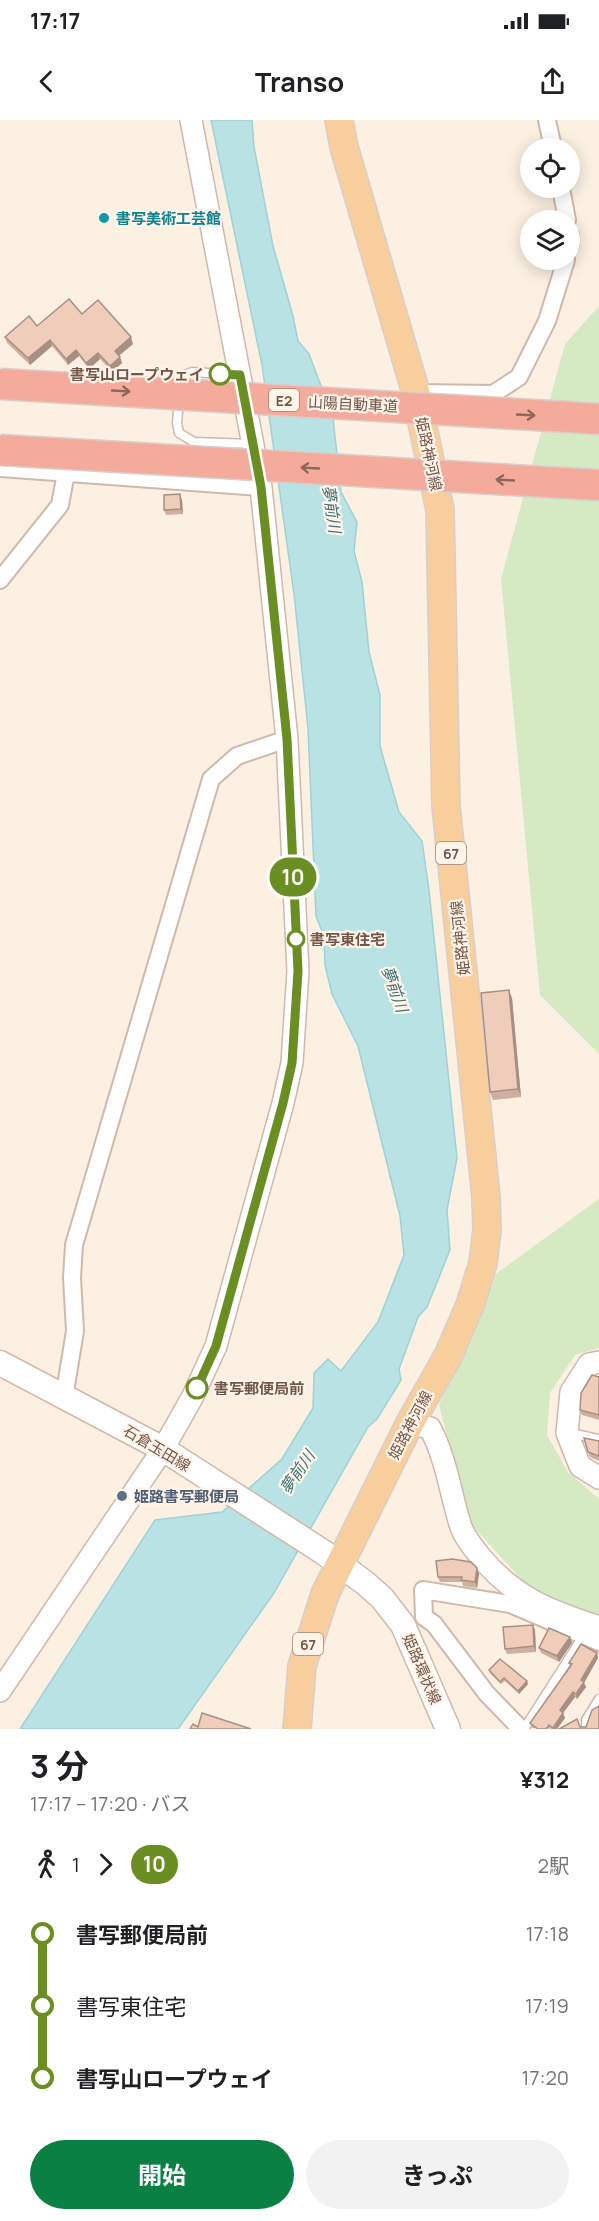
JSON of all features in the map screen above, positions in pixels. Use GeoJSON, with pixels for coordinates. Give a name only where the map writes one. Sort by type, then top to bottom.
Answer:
{"type":"FeatureCollection","features":[{"type":"Feature","properties":{"kind":"highway","name":"山陽自動車道"},"geometry":{"type":"LineString","coordinates":[[0,384],[599,419]]}},
{"type":"Feature","properties":{"kind":"highway"},"geometry":{"type":"LineString","coordinates":[[0,450],[599,485]]}},
{"type":"Feature","properties":{"kind":"main road","name":"姫路神河線"},"geometry":{"type":"LineString","coordinates":[[297,1729],[302,1666],[330,1558],[448,1356],[470,1305],[483,1263],[487,1230],[486,1197],[446,806],[440,510],[416,393],[344,147],[339,120]]}},
{"type":"Feature","properties":{"kind":"main road","name":"石倉玉田線"},"geometry":{"type":"LineString","coordinates":[[0,1363],[169,1454],[330,1558]]}},
{"type":"Feature","properties":{"kind":"main road","name":"姫路環状線"},"geometry":{"type":"LineString","coordinates":[[330,1558],[381,1598],[403,1625],[448,1729]]}},
{"type":"Feature","properties":{"kind":"street"},"geometry":{"type":"LineString","coordinates":[[0,1691],[169,1454],[216,1346],[292,1063],[298,971],[287,739],[261,487],[191,120]]}},
{"type":"Feature","properties":{"kind":"street"},"geometry":{"type":"LineString","coordinates":[[547,120],[551,138]]}},
{"type":"Feature","properties":{"kind":"street"},"geometry":{"type":"LineString","coordinates":[[416,393],[493,394],[519,377],[547,321],[563,270]]}},
{"type":"Feature","properties":{"kind":"street"},"geometry":{"type":"LineString","coordinates":[[0,468],[261,487]]}},
{"type":"Feature","properties":{"kind":"street"},"geometry":{"type":"LineString","coordinates":[[0,580],[60,505],[66,473]]}},
{"type":"Feature","properties":{"kind":"street"},"geometry":{"type":"LineString","coordinates":[[64,1398],[75,1331],[72,1278],[74,1245],[211,779],[237,756],[287,739]]}},
{"type":"Feature","properties":{"kind":"street"},"geometry":{"type":"LineString","coordinates":[[599,1362],[589,1364],[571,1392],[567,1433],[580,1466],[599,1478]]}},
{"type":"Feature","properties":{"kind":"street"},"geometry":{"type":"LineString","coordinates":[[410,1423],[430,1428],[442,1449],[461,1527],[488,1565],[524,1597],[594,1635]]}},
{"type":"Feature","properties":{"kind":"street"},"geometry":{"type":"LineString","coordinates":[[523,1729],[487,1694],[434,1624],[424,1617],[423,1590],[510,1604],[594,1635]]}},
{"type":"Feature","properties":{"kind":"lane"},"geometry":{"type":"LineString","coordinates":[[240,375],[192,372],[185,375],[180,388],[177,429],[184,438],[194,442],[253,444]]}},
{"type":"Feature","properties":{"kind":"lane"},"geometry":{"type":"LineString","coordinates":[[567,1433],[599,1439]]}},
{"type":"Feature","properties":{"kind":"lane"},"geometry":{"type":"LineString","coordinates":[[523,1729],[594,1635]]}},
{"type":"Feature","properties":{"kind":"lane"},"geometry":{"type":"LineString","coordinates":[[586,1729],[586,1720],[599,1699]]}},
{"type":"Feature","properties":{"kind":"green space"},"geometry":{"type":"Polygon","coordinates":[[[599,306],[599,1054],[540,995],[501,579],[565,344],[599,306]]]}},
{"type":"Feature","properties":{"kind":"green space"},"geometry":{"type":"Polygon","coordinates":[[[599,1199],[599,1348],[575,1355],[550,1393],[547,1435],[568,1472],[599,1499],[599,1616],[539,1599],[470,1523],[439,1405],[493,1276],[599,1199]]]}},
{"type":"Feature","properties":{"kind":"water","name":"夢前川"},"geometry":{"type":"Polygon","coordinates":[[[211,120],[252,120],[254,147],[273,246],[298,341],[309,354],[333,418],[341,492],[357,522],[354,551],[362,582],[369,652],[380,695],[380,746],[399,812],[422,841],[429,890],[457,1158],[447,1210],[450,1250],[427,1307],[418,1317],[399,1369],[401,1380],[377,1419],[368,1427],[274,1593],[178,1729],[20,1729],[155,1520],[222,1512],[282,1459],[313,1408],[314,1373],[328,1359],[341,1371],[378,1322],[404,1255],[400,1216],[358,1046],[332,994],[325,965],[324,936],[316,916],[308,728],[294,594],[262,365],[211,120]]]}},
{"type":"Feature","properties":{"kind":"building"},"geometry":{"type":"Polygon","coordinates":[[[69,299],[82,314],[98,300],[131,337],[115,351],[120,357],[110,366],[98,353],[86,363],[76,350],[66,359],[50,340],[28,358],[5,337],[29,316],[37,326],[69,299]]]}},
{"type":"Feature","properties":{"kind":"building"},"geometry":{"type":"Polygon","coordinates":[[[180,494],[181,509],[164,510],[164,495],[180,494]]]}},
{"type":"Feature","properties":{"kind":"building"},"geometry":{"type":"Polygon","coordinates":[[[509,990],[518,1089],[490,1092],[481,993],[509,990]]]}},
{"type":"Feature","properties":{"kind":"building"},"geometry":{"type":"Polygon","coordinates":[[[592,1375],[599,1377],[599,1415],[580,1410],[581,1393],[592,1375]]]}},
{"type":"Feature","properties":{"kind":"building"},"geometry":{"type":"Polygon","coordinates":[[[584,1438],[599,1441],[599,1456],[588,1452],[584,1438]]]}},
{"type":"Feature","properties":{"kind":"building"},"geometry":{"type":"Polygon","coordinates":[[[452,1559],[471,1562],[477,1568],[475,1582],[461,1580],[462,1577],[438,1577],[436,1561],[452,1559]]]}},
{"type":"Feature","properties":{"kind":"building"},"geometry":{"type":"Polygon","coordinates":[[[533,1625],[534,1646],[505,1649],[503,1627],[533,1625]]]}},
{"type":"Feature","properties":{"kind":"building"},"geometry":{"type":"Polygon","coordinates":[[[549,1628],[570,1637],[557,1656],[539,1648],[549,1628]]]}},
{"type":"Feature","properties":{"kind":"building"},"geometry":{"type":"Polygon","coordinates":[[[581,1644],[597,1653],[581,1680],[584,1682],[576,1694],[573,1692],[560,1710],[563,1713],[553,1728],[549,1725],[546,1729],[538,1729],[530,1723],[572,1664],[569,1663],[581,1644]]]}},
{"type":"Feature","properties":{"kind":"building"},"geometry":{"type":"Polygon","coordinates":[[[500,1659],[527,1681],[518,1691],[504,1678],[500,1682],[489,1670],[500,1659]]]}},
{"type":"Feature","properties":{"kind":"building"},"geometry":{"type":"Polygon","coordinates":[[[599,1706],[599,1729],[559,1729],[577,1719],[580,1727],[586,1727],[592,1710],[599,1706]]]}},
{"type":"Feature","properties":{"kind":"building"},"geometry":{"type":"Polygon","coordinates":[[[202,1713],[251,1729],[190,1729],[193,1724],[198,1727],[202,1713]]]}},
{"type":"Feature","properties":{"kind":"bus line","name":"10"},"geometry":{"type":"LineString","coordinates":[[197,1388],[216,1346],[232,1293],[283,1103],[292,1063],[298,971],[287,739],[261,487],[240,375],[220,374]]}},
{"type":"Feature","properties":{"kind":"place","name":"書写美術工芸館"},"geometry":{"type":"Point","coordinates":[104,218]}},
{"type":"Feature","properties":{"kind":"place","name":"書写山ロープウェイ"},"geometry":{"type":"Point","coordinates":[220,374]}},
{"type":"Feature","properties":{"kind":"place","name":"書写東住宅"},"geometry":{"type":"Point","coordinates":[296,939]}},
{"type":"Feature","properties":{"kind":"place","name":"書写郵便局前"},"geometry":{"type":"Point","coordinates":[197,1388]}},
{"type":"Feature","properties":{"kind":"place","name":"姫路書写郵便局"},"geometry":{"type":"Point","coordinates":[122,1496]}}]}
